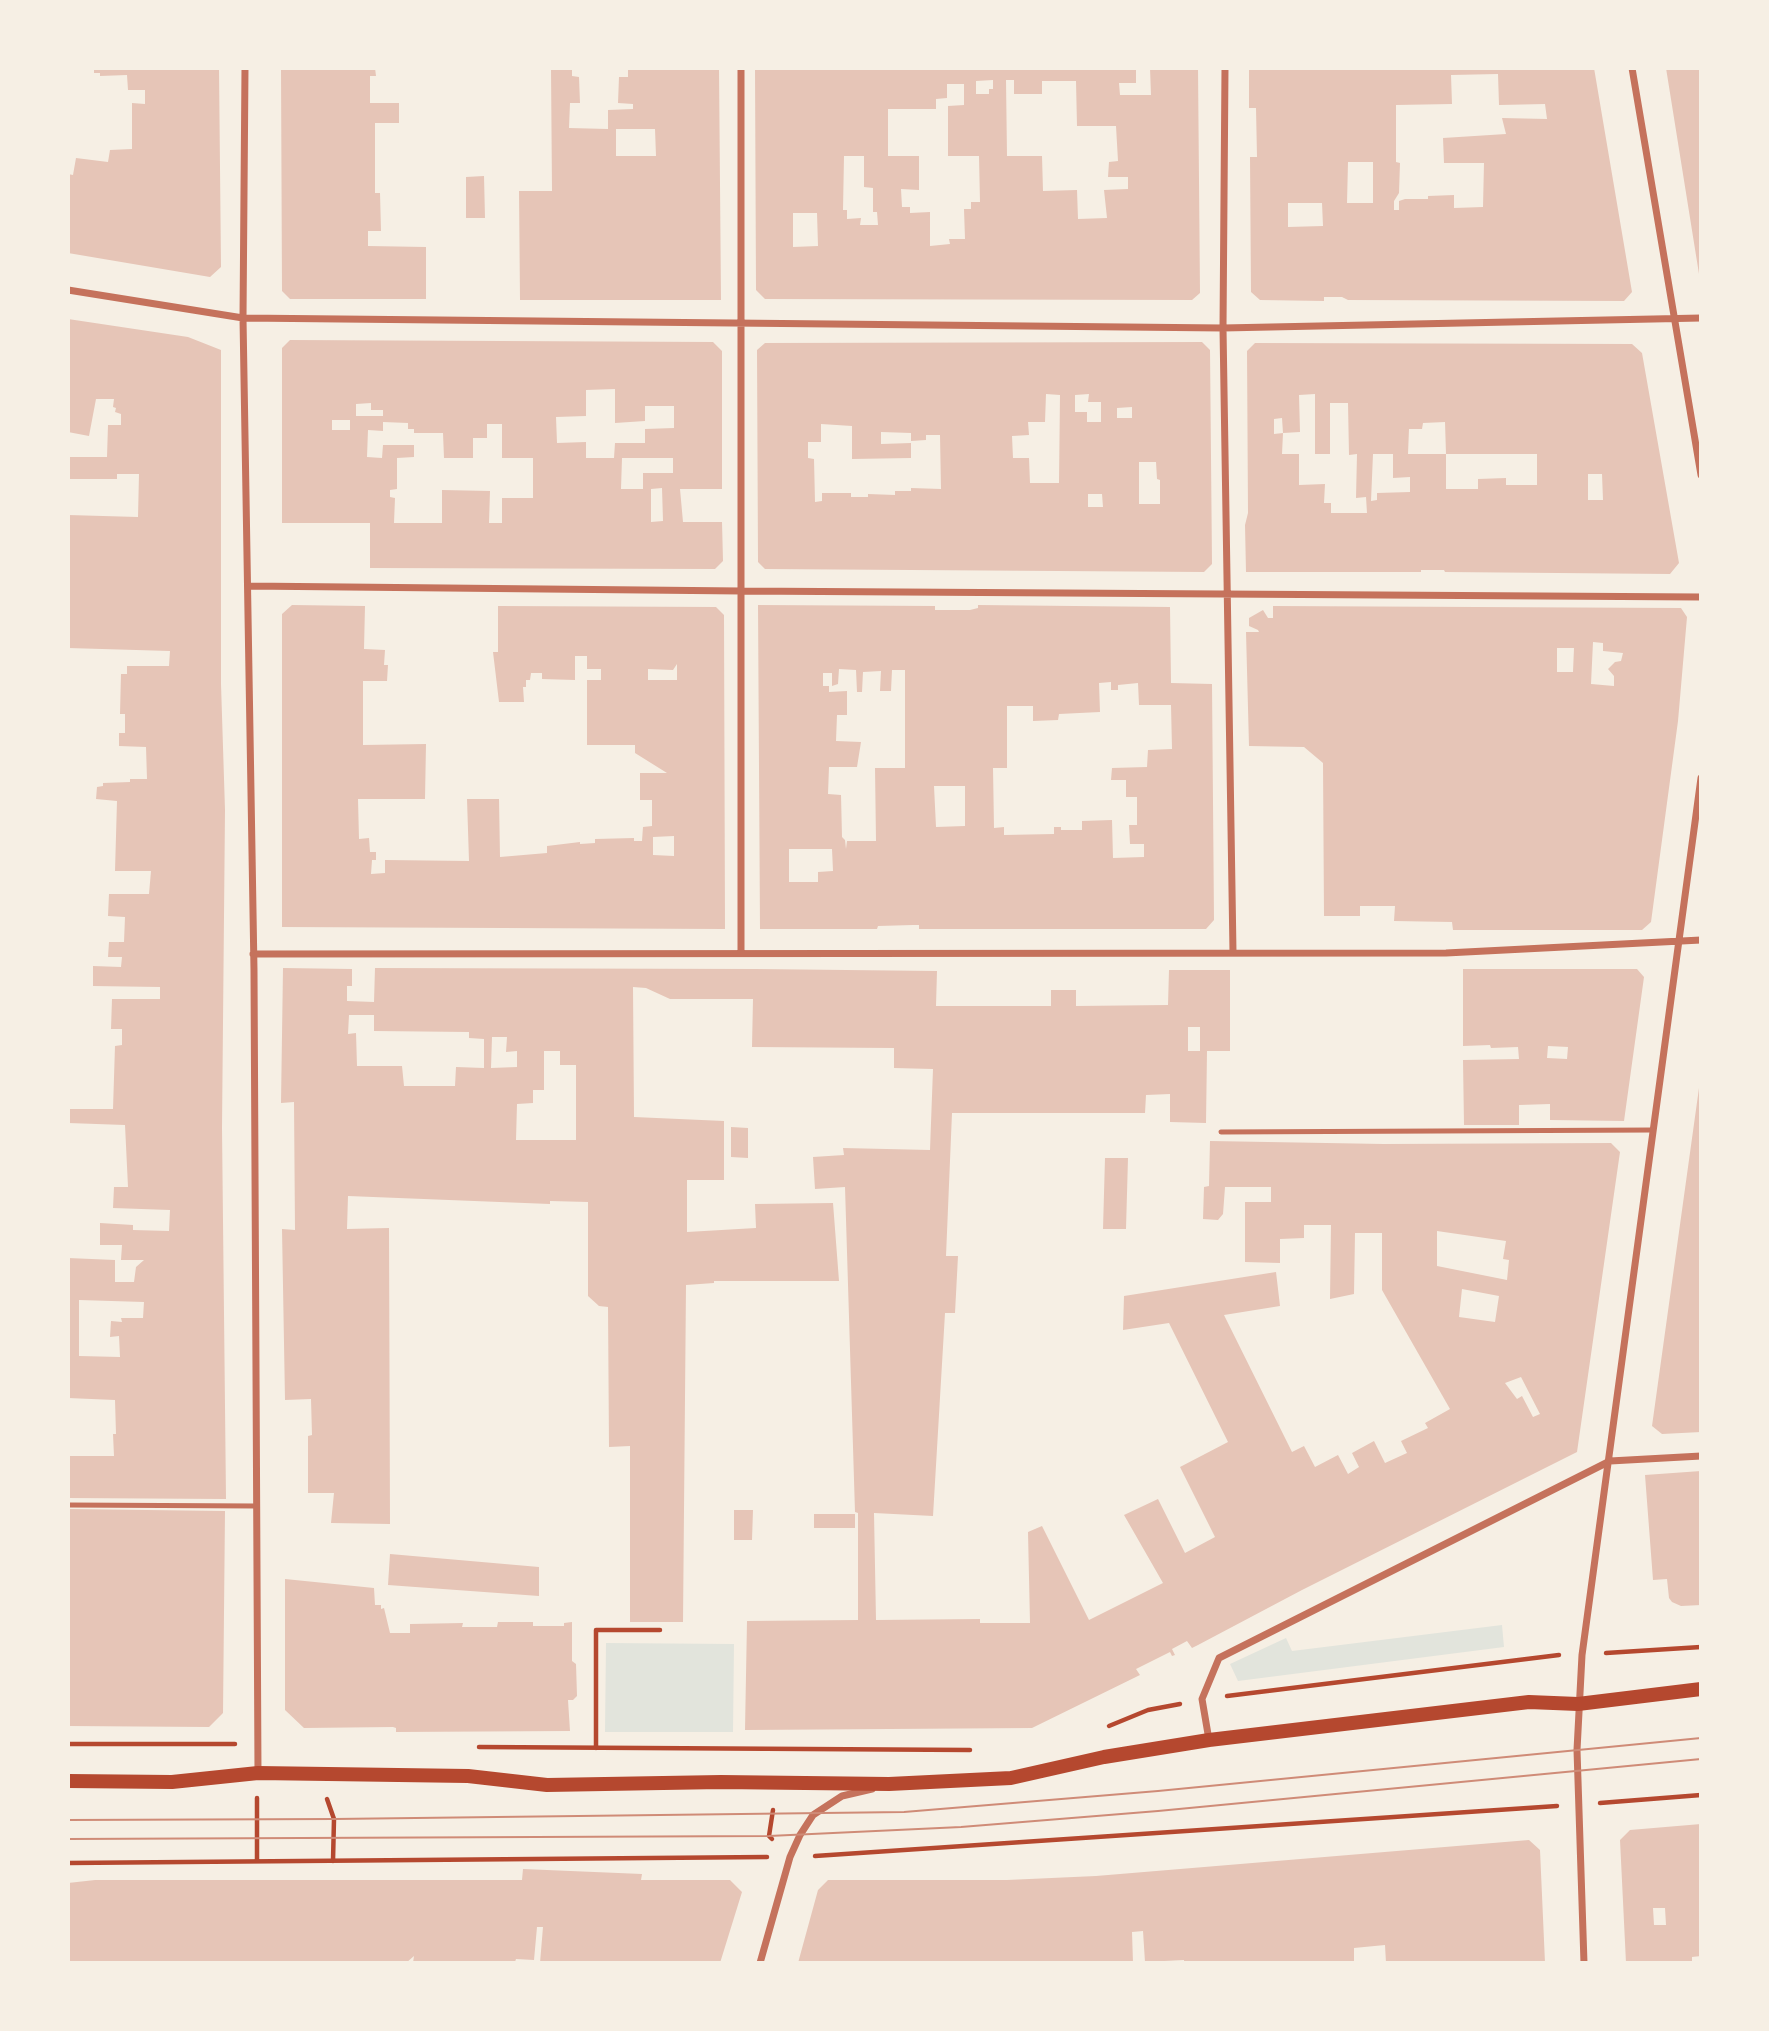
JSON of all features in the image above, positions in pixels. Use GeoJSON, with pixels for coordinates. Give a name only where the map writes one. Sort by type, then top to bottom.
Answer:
{"type":"FeatureCollection","features":[{"type":"Feature","properties":{"kind":"main road"},"geometry":{"type":"LineString","coordinates":[[68,1781],[172,1782],[258,1773],[468,1776],[547,1785],[721,1782],[889,1784],[1011,1778],[1104,1757],[1209,1740],[1529,1702],[1578,1704],[1701,1689]]}},
{"type":"Feature","properties":{"kind":"street"},"geometry":{"type":"LineString","coordinates":[[245,68],[243,318],[253,954],[258,1773]]}},
{"type":"Feature","properties":{"kind":"street"},"geometry":{"type":"LineString","coordinates":[[741,68],[741,952]]}},
{"type":"Feature","properties":{"kind":"street"},"geometry":{"type":"LineString","coordinates":[[1225,68],[1223,328],[1233,953]]}},
{"type":"Feature","properties":{"kind":"street"},"geometry":{"type":"LineString","coordinates":[[1632,68],[1701,475]]}},
{"type":"Feature","properties":{"kind":"street"},"geometry":{"type":"LineString","coordinates":[[68,290],[243,318],[1223,328],[1701,318]]}},
{"type":"Feature","properties":{"kind":"street"},"geometry":{"type":"LineString","coordinates":[[248,586],[1701,597]]}},
{"type":"Feature","properties":{"kind":"street"},"geometry":{"type":"LineString","coordinates":[[1584,1963],[1578,1704],[1582,1655],[1701,778]]}},
{"type":"Feature","properties":{"kind":"street"},"geometry":{"type":"LineString","coordinates":[[253,954],[1446,953],[1701,940]]}},
{"type":"Feature","properties":{"kind":"street"},"geometry":{"type":"LineString","coordinates":[[1209,1740],[1202,1699],[1219,1658],[1610,1461],[1701,1457]]}},
{"type":"Feature","properties":{"kind":"street"},"geometry":{"type":"LineString","coordinates":[[760,1963],[790,1857],[813,1815],[842,1796],[889,1784]]}},
{"type":"Feature","properties":{"kind":"lane"},"geometry":{"type":"LineString","coordinates":[[1221,1132],[1653,1130]]}},
{"type":"Feature","properties":{"kind":"lane"},"geometry":{"type":"LineString","coordinates":[[68,1505],[256,1506]]}},
{"type":"Feature","properties":{"kind":"path"},"geometry":{"type":"LineString","coordinates":[[597,1748],[596,1630],[660,1630]]}},
{"type":"Feature","properties":{"kind":"path"},"geometry":{"type":"LineString","coordinates":[[1102,1729],[1148,1710],[1202,1699],[1544,1656],[1701,1647]]}},
{"type":"Feature","properties":{"kind":"path"},"geometry":{"type":"LineString","coordinates":[[68,1744],[257,1744]]}},
{"type":"Feature","properties":{"kind":"path"},"geometry":{"type":"LineString","coordinates":[[474,1747],[979,1750]]}},
{"type":"Feature","properties":{"kind":"path"},"geometry":{"type":"LineString","coordinates":[[257,1861],[258,1773]]}},
{"type":"Feature","properties":{"kind":"path"},"geometry":{"type":"LineString","coordinates":[[319,1774],[334,1819],[333,1861]]}},
{"type":"Feature","properties":{"kind":"path"},"geometry":{"type":"LineString","coordinates":[[1579,1804],[1701,1795]]}},
{"type":"Feature","properties":{"kind":"shaded area"},"geometry":{"type":"Polygon","coordinates":[[[1502,1625],[1504,1647],[1238,1681],[1230,1664],[1286,1638],[1292,1651],[1502,1625]]]}},
{"type":"Feature","properties":{"kind":"shaded area"},"geometry":{"type":"Polygon","coordinates":[[[606,1643],[734,1644],[733,1732],[605,1732],[606,1643]]]}},
{"type":"Feature","properties":{"kind":"building"},"geometry":{"type":"Polygon","coordinates":[[[94,68],[219,68],[221,267],[210,277],[68,253],[68,174],[73,175],[76,158],[108,162],[110,150],[132,149],[132,103],[145,104],[145,90],[128,90],[127,75],[100,76],[100,73],[94,73],[94,68]]]}},
{"type":"Feature","properties":{"kind":"building"},"geometry":{"type":"Polygon","coordinates":[[[281,68],[375,68],[376,76],[370,76],[370,103],[399,103],[399,123],[375,123],[375,193],[380,193],[381,231],[368,231],[368,246],[426,247],[426,299],[290,299],[282,291],[281,68]]]}},
{"type":"Feature","properties":{"kind":"building"},"geometry":{"type":"Polygon","coordinates":[[[551,68],[572,68],[572,76],[579,77],[580,103],[570,103],[569,128],[608,129],[608,110],[633,109],[633,104],[618,103],[619,77],[628,77],[628,68],[719,68],[721,300],[520,300],[519,191],[552,191],[551,68]],[[616,129],[616,156],[656,156],[655,129],[616,129]]]}},
{"type":"Feature","properties":{"kind":"building"},"geometry":{"type":"Polygon","coordinates":[[[755,68],[1136,68],[1136,83],[1119,83],[1120,95],[1151,95],[1150,68],[1198,68],[1200,293],[1192,300],[765,299],[756,290],[755,68]],[[993,80],[976,81],[976,94],[989,94],[989,89],[993,89],[993,80]],[[1006,80],[1007,156],[1042,156],[1043,191],[1077,190],[1078,219],[1107,218],[1104,190],[1128,189],[1128,177],[1108,177],[1109,162],[1118,161],[1116,126],[1077,126],[1076,81],[1042,81],[1042,94],[1014,94],[1014,80],[1006,80]],[[947,84],[947,98],[936,99],[936,109],[888,109],[888,156],[919,156],[919,190],[901,189],[902,207],[910,207],[910,213],[930,212],[930,246],[950,244],[949,239],[965,239],[964,209],[971,209],[971,202],[980,202],[979,156],[948,156],[948,106],[964,105],[964,84],[947,84]],[[844,156],[843,210],[847,210],[847,219],[861,218],[860,225],[878,225],[877,212],[873,212],[873,188],[864,187],[864,156],[844,156]],[[793,213],[793,247],[818,246],[817,213],[793,213]]]}},
{"type":"Feature","properties":{"kind":"building"},"geometry":{"type":"Polygon","coordinates":[[[1249,68],[1594,68],[1632,292],[1624,301],[1348,300],[1342,297],[1324,297],[1324,301],[1260,300],[1251,292],[1250,157],[1257,157],[1256,108],[1249,108],[1249,68]],[[1498,74],[1451,75],[1452,104],[1396,105],[1396,162],[1400,163],[1399,193],[1394,201],[1394,210],[1399,210],[1399,201],[1405,199],[1454,195],[1454,208],[1483,207],[1484,163],[1444,163],[1443,138],[1506,134],[1502,118],[1547,119],[1545,104],[1499,105],[1498,74]],[[1348,162],[1347,203],[1373,203],[1373,162],[1348,162]],[[1288,203],[1288,227],[1323,226],[1322,203],[1288,203]]]}},
{"type":"Feature","properties":{"kind":"building"},"geometry":{"type":"Polygon","coordinates":[[[1666,68],[1701,68],[1701,274],[1699,274],[1666,68]]]}},
{"type":"Feature","properties":{"kind":"building"},"geometry":{"type":"Polygon","coordinates":[[[484,176],[485,218],[466,218],[466,177],[484,176]]]}},
{"type":"Feature","properties":{"kind":"building"},"geometry":{"type":"Polygon","coordinates":[[[68,319],[188,337],[221,350],[221,684],[225,810],[222,1128],[226,1499],[68,1498],[68,1456],[114,1456],[113,1434],[116,1434],[115,1400],[68,1398],[68,1258],[115,1260],[115,1282],[134,1282],[136,1267],[144,1260],[121,1260],[122,1245],[100,1245],[100,1223],[133,1225],[133,1230],[169,1231],[170,1210],[113,1208],[114,1187],[128,1187],[125,1125],[68,1123],[68,1109],[113,1109],[115,1046],[122,1045],[122,1029],[111,1029],[112,999],[160,999],[160,987],[93,986],[93,966],[121,967],[122,957],[108,957],[109,942],[124,942],[125,917],[108,916],[109,894],[149,894],[151,871],[115,871],[117,801],[96,799],[97,787],[103,786],[103,783],[147,779],[146,747],[119,746],[119,733],[125,733],[125,714],[120,714],[121,674],[127,674],[127,666],[169,666],[170,651],[68,648],[68,515],[138,517],[139,474],[117,474],[117,479],[68,479],[68,457],[107,457],[108,425],[121,425],[121,414],[115,412],[116,408],[113,407],[114,399],[96,399],[89,436],[68,432],[68,319]],[[79,1300],[79,1356],[120,1357],[119,1336],[110,1337],[111,1321],[143,1318],[144,1302],[79,1300]]]}},
{"type":"Feature","properties":{"kind":"building"},"geometry":{"type":"Polygon","coordinates":[[[290,340],[713,342],[722,351],[722,489],[680,489],[683,522],[722,522],[723,561],[715,569],[370,568],[370,523],[282,523],[282,348],[290,340]],[[615,389],[586,390],[586,416],[556,417],[557,443],[586,442],[586,458],[614,458],[615,443],[645,443],[645,429],[674,428],[674,406],[645,406],[645,421],[615,423],[615,389]],[[371,403],[356,404],[356,416],[383,416],[383,410],[371,410],[371,403]],[[332,420],[332,430],[350,430],[350,420],[332,420]],[[383,422],[383,431],[368,430],[367,457],[382,458],[383,445],[414,445],[414,457],[397,458],[397,489],[390,490],[390,497],[395,498],[394,523],[442,523],[442,490],[490,491],[489,523],[502,523],[502,498],[533,498],[533,458],[502,458],[502,424],[487,424],[487,438],[473,438],[473,458],[444,458],[443,433],[414,433],[414,429],[408,429],[408,423],[383,422]],[[622,458],[621,489],[643,489],[643,473],[673,473],[673,458],[622,458]],[[662,488],[651,489],[651,522],[663,521],[662,488]]]}},
{"type":"Feature","properties":{"kind":"building"},"geometry":{"type":"Polygon","coordinates":[[[1202,342],[1210,350],[1212,564],[1204,572],[765,569],[758,562],[757,350],[765,343],[1202,342]],[[1046,394],[1045,422],[1028,422],[1029,435],[1012,436],[1013,458],[1029,458],[1030,483],[1059,483],[1060,395],[1046,394]],[[1089,394],[1075,395],[1075,412],[1087,412],[1087,422],[1101,422],[1101,402],[1088,402],[1089,394]],[[1132,407],[1117,408],[1117,418],[1132,418],[1132,407]],[[821,424],[821,442],[808,442],[808,458],[814,459],[815,502],[822,501],[822,493],[851,493],[851,497],[868,497],[868,494],[895,495],[895,491],[911,491],[911,488],[941,489],[940,435],[926,435],[926,440],[911,441],[911,433],[881,432],[881,444],[911,443],[911,458],[852,459],[852,426],[821,424]],[[1139,462],[1139,504],[1160,504],[1160,480],[1157,479],[1156,462],[1139,462]],[[1088,494],[1088,507],[1103,507],[1102,494],[1088,494]]]}},
{"type":"Feature","properties":{"kind":"building"},"geometry":{"type":"Polygon","coordinates":[[[1255,343],[1632,344],[1642,353],[1679,563],[1670,574],[1444,570],[1246,572],[1247,351],[1255,343]],[[1315,394],[1299,395],[1300,432],[1283,433],[1282,454],[1299,454],[1299,485],[1325,484],[1324,503],[1331,503],[1331,513],[1367,513],[1366,497],[1356,498],[1357,454],[1349,455],[1348,403],[1330,403],[1330,454],[1315,454],[1315,394]],[[1282,418],[1274,419],[1274,434],[1283,433],[1282,418]],[[1445,422],[1423,423],[1422,429],[1409,429],[1408,454],[1446,454],[1445,422]],[[1373,454],[1371,501],[1377,500],[1377,493],[1410,492],[1410,477],[1393,478],[1393,454],[1373,454]],[[1446,454],[1446,489],[1478,489],[1478,479],[1506,478],[1506,485],[1537,485],[1537,454],[1446,454]],[[1588,474],[1588,500],[1603,500],[1602,474],[1588,474]]]}},
{"type":"Feature","properties":{"kind":"building"},"geometry":{"type":"Polygon","coordinates":[[[292,605],[365,606],[364,649],[385,650],[384,665],[388,665],[387,681],[363,681],[363,745],[426,744],[425,799],[358,799],[359,839],[369,838],[370,852],[376,852],[376,860],[372,860],[371,874],[385,873],[385,860],[469,861],[467,799],[499,799],[500,857],[547,853],[547,846],[595,843],[595,839],[634,838],[634,841],[642,841],[643,827],[652,826],[652,800],[640,800],[640,773],[667,773],[635,753],[635,745],[587,745],[587,680],[601,680],[601,669],[587,669],[587,656],[575,656],[575,680],[542,679],[542,673],[531,673],[530,680],[526,680],[526,687],[523,687],[524,702],[499,702],[493,652],[498,652],[498,606],[716,607],[724,615],[725,929],[282,927],[282,614],[292,605]],[[677,664],[673,670],[648,669],[648,680],[677,680],[677,664]],[[674,836],[653,837],[653,855],[674,856],[674,836]]]}},
{"type":"Feature","properties":{"kind":"building"},"geometry":{"type":"Polygon","coordinates":[[[758,605],[935,606],[935,610],[970,610],[978,608],[978,605],[1170,607],[1171,683],[1212,684],[1214,920],[1206,929],[919,929],[919,925],[913,925],[878,926],[877,929],[760,929],[758,605]],[[839,669],[838,684],[832,686],[832,673],[823,673],[823,686],[829,686],[829,692],[847,691],[847,715],[837,715],[836,741],[861,742],[857,767],[829,767],[828,794],[841,795],[842,837],[846,849],[847,841],[876,841],[875,768],[905,768],[905,670],[892,670],[891,691],[880,691],[881,671],[863,672],[862,692],[857,692],[856,670],[839,669]],[[1111,682],[1099,683],[1100,712],[1059,714],[1058,720],[1033,721],[1033,706],[1007,706],[1007,768],[993,768],[994,828],[1004,827],[1004,835],[1054,834],[1054,827],[1061,827],[1061,830],[1082,830],[1082,821],[1112,820],[1113,858],[1144,857],[1144,844],[1130,844],[1129,825],[1137,825],[1137,797],[1126,797],[1126,780],[1111,780],[1112,768],[1147,767],[1148,750],[1172,749],[1171,705],[1139,705],[1138,683],[1118,685],[1118,690],[1111,690],[1111,682]],[[934,786],[936,827],[965,826],[965,786],[934,786]],[[789,849],[789,882],[818,882],[818,872],[833,871],[832,849],[789,849]]]}},
{"type":"Feature","properties":{"kind":"building"},"geometry":{"type":"Polygon","coordinates":[[[1273,606],[1681,608],[1687,617],[1678,721],[1651,922],[1642,930],[1453,930],[1452,922],[1394,921],[1395,906],[1360,906],[1360,916],[1324,916],[1323,763],[1304,747],[1249,746],[1246,632],[1259,632],[1249,626],[1249,618],[1263,610],[1268,618],[1273,618],[1273,606]],[[1593,642],[1591,684],[1614,686],[1614,676],[1608,669],[1615,662],[1621,661],[1623,653],[1603,651],[1603,643],[1593,642]],[[1557,648],[1557,672],[1573,672],[1574,648],[1557,648]]]}},
{"type":"Feature","properties":{"kind":"building"},"geometry":{"type":"Polygon","coordinates":[[[283,968],[352,969],[352,986],[347,986],[347,1001],[374,1002],[375,968],[937,971],[936,1006],[1051,1006],[1051,990],[1076,990],[1076,1006],[1168,1005],[1169,970],[1230,970],[1230,1051],[1207,1051],[1206,1123],[1170,1122],[1170,1094],[1146,1095],[1145,1113],[952,1113],[946,1256],[958,1256],[955,1313],[945,1313],[933,1516],[874,1513],[876,1620],[980,1619],[980,1623],[1030,1623],[1028,1532],[1042,1526],[1089,1620],[1163,1583],[1124,1515],[1158,1499],[1185,1553],[1215,1537],[1180,1467],[1228,1442],[1169,1323],[1123,1330],[1124,1296],[1276,1272],[1280,1306],[1224,1315],[1292,1452],[1304,1446],[1315,1467],[1338,1455],[1348,1474],[1359,1467],[1352,1453],[1374,1441],[1385,1463],[1407,1453],[1401,1441],[1428,1428],[1425,1423],[1450,1409],[1382,1290],[1382,1233],[1355,1233],[1354,1294],[1330,1299],[1331,1225],[1304,1225],[1304,1238],[1280,1239],[1280,1263],[1245,1262],[1245,1202],[1271,1202],[1271,1187],[1225,1187],[1223,1214],[1218,1220],[1203,1219],[1204,1187],[1209,1186],[1210,1141],[1384,1144],[1611,1143],[1620,1152],[1577,1452],[1192,1648],[1187,1641],[1172,1649],[1175,1655],[1172,1656],[1170,1652],[1136,1669],[1140,1675],[1032,1728],[745,1730],[747,1621],[858,1620],[858,1513],[855,1512],[845,1187],[815,1189],[813,1157],[844,1155],[843,1148],[930,1150],[933,1069],[894,1068],[894,1048],[752,1047],[753,999],[670,999],[646,988],[633,987],[634,1117],[724,1121],[724,1180],[687,1180],[687,1232],[756,1228],[755,1204],[833,1203],[839,1281],[714,1281],[686,1285],[683,1622],[630,1622],[630,1446],[609,1447],[608,1307],[599,1306],[588,1296],[588,1202],[550,1201],[550,1204],[348,1196],[347,1229],[389,1228],[390,1524],[331,1523],[334,1493],[308,1493],[308,1436],[312,1435],[311,1399],[285,1400],[282,1229],[295,1230],[294,1102],[281,1103],[283,968]],[[349,1015],[348,1034],[356,1033],[357,1066],[402,1066],[404,1086],[455,1086],[456,1067],[484,1068],[484,1039],[469,1038],[469,1032],[374,1031],[374,1015],[349,1015]],[[1188,1027],[1188,1051],[1200,1051],[1200,1027],[1188,1027]],[[492,1037],[491,1068],[517,1067],[517,1051],[506,1052],[507,1037],[492,1037]],[[544,1051],[544,1090],[533,1090],[533,1103],[517,1104],[516,1140],[576,1140],[576,1065],[560,1065],[560,1051],[544,1051]],[[1437,1231],[1437,1266],[1507,1280],[1509,1260],[1503,1259],[1506,1241],[1437,1231]],[[1462,1289],[1459,1317],[1495,1322],[1499,1296],[1462,1289]],[[1521,1377],[1505,1383],[1517,1399],[1522,1396],[1533,1417],[1540,1414],[1521,1377]]]}},
{"type":"Feature","properties":{"kind":"building"},"geometry":{"type":"Polygon","coordinates":[[[1463,969],[1637,969],[1644,977],[1624,1121],[1550,1120],[1550,1104],[1519,1105],[1519,1125],[1464,1125],[1463,1060],[1519,1059],[1518,1047],[1463,1046],[1463,969]],[[1548,1046],[1547,1058],[1567,1059],[1568,1047],[1548,1046]]]}},
{"type":"Feature","properties":{"kind":"building"},"geometry":{"type":"Polygon","coordinates":[[[1699,1088],[1701,1432],[1662,1434],[1652,1426],[1699,1088]]]}},
{"type":"Feature","properties":{"kind":"building"},"geometry":{"type":"Polygon","coordinates":[[[731,1127],[748,1128],[748,1158],[731,1157],[731,1127]]]}},
{"type":"Feature","properties":{"kind":"building"},"geometry":{"type":"Polygon","coordinates":[[[1105,1158],[1128,1158],[1126,1229],[1103,1229],[1105,1158]]]}},
{"type":"Feature","properties":{"kind":"building"},"geometry":{"type":"Polygon","coordinates":[[[1701,1471],[1701,1605],[1681,1606],[1669,1598],[1667,1579],[1653,1580],[1645,1475],[1701,1471]]]}},
{"type":"Feature","properties":{"kind":"building"},"geometry":{"type":"Polygon","coordinates":[[[68,1509],[225,1511],[223,1713],[209,1727],[68,1726],[68,1509]]]}},
{"type":"Feature","properties":{"kind":"building"},"geometry":{"type":"Polygon","coordinates":[[[734,1510],[753,1510],[752,1540],[734,1540],[734,1510]]]}},
{"type":"Feature","properties":{"kind":"building"},"geometry":{"type":"Polygon","coordinates":[[[814,1514],[855,1514],[855,1528],[814,1528],[814,1514]]]}},
{"type":"Feature","properties":{"kind":"building"},"geometry":{"type":"Polygon","coordinates":[[[390,1554],[539,1567],[539,1596],[388,1585],[390,1554]]]}},
{"type":"Feature","properties":{"kind":"building"},"geometry":{"type":"Polygon","coordinates":[[[285,1579],[374,1588],[375,1605],[384,1608],[390,1633],[410,1633],[410,1624],[463,1623],[462,1627],[497,1627],[498,1622],[533,1622],[533,1626],[564,1626],[564,1623],[572,1622],[572,1661],[576,1664],[577,1696],[568,1700],[570,1731],[396,1732],[393,1727],[304,1728],[285,1710],[285,1579]]]}},
{"type":"Feature","properties":{"kind":"building"},"geometry":{"type":"Polygon","coordinates":[[[1701,1824],[1701,1956],[1692,1957],[1692,1963],[1626,1963],[1620,1840],[1630,1830],[1701,1824]],[[1653,1908],[1654,1925],[1666,1925],[1665,1908],[1653,1908]]]}},
{"type":"Feature","properties":{"kind":"building"},"geometry":{"type":"Polygon","coordinates":[[[1529,1840],[1540,1850],[1545,1963],[1386,1963],[1385,1945],[1354,1948],[1354,1963],[1184,1963],[1184,1960],[1145,1962],[1143,1931],[1132,1932],[1133,1963],[798,1963],[818,1890],[828,1880],[1007,1880],[1096,1876],[1529,1840]]]}},
{"type":"Feature","properties":{"kind":"building"},"geometry":{"type":"Polygon","coordinates":[[[523,1869],[642,1874],[641,1880],[730,1880],[742,1892],[720,1963],[540,1963],[543,1927],[537,1927],[534,1960],[516,1959],[515,1962],[413,1963],[414,1956],[406,1963],[68,1963],[68,1883],[95,1880],[522,1880],[523,1869]]]}},
{"type":"Feature","properties":{"kind":"tram line"},"geometry":{"type":"LineString","coordinates":[[68,1820],[904,1812],[1158,1791],[1701,1738]]}},
{"type":"Feature","properties":{"kind":"tram line"},"geometry":{"type":"LineString","coordinates":[[68,1839],[769,1836],[961,1827],[1701,1759]]}}]}
